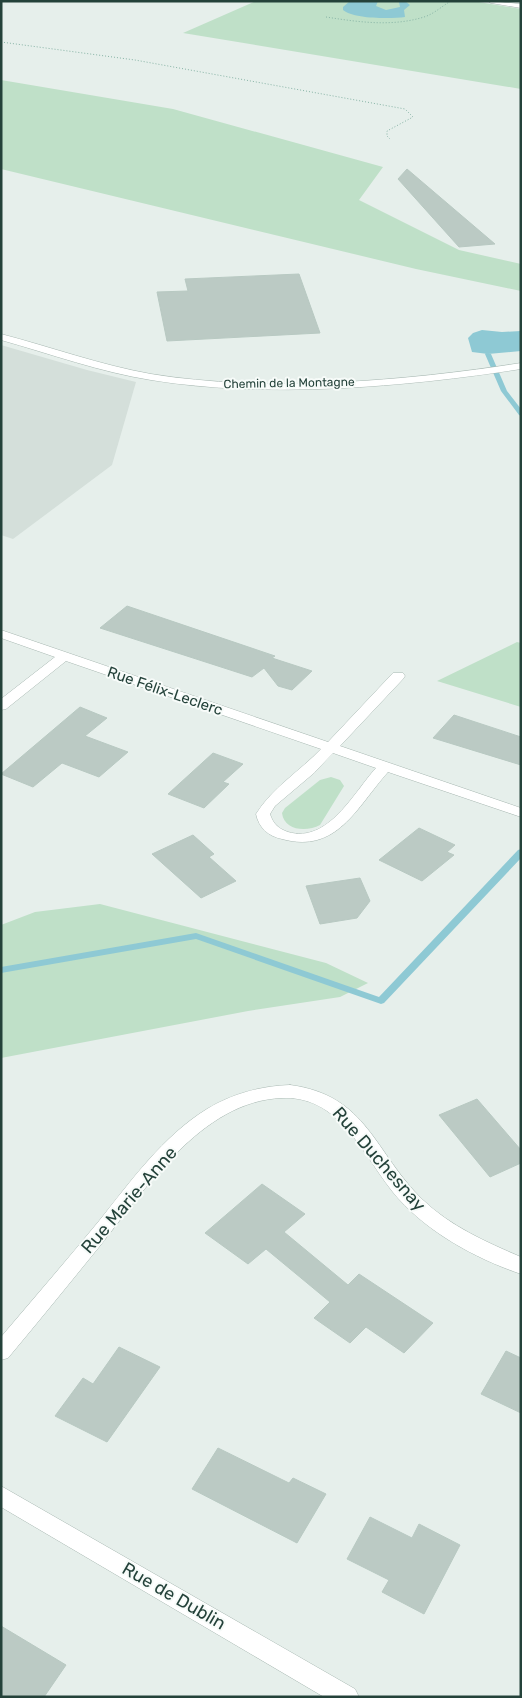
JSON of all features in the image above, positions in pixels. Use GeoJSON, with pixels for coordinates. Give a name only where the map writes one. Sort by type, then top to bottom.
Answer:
{"type":"FeatureCollection","features":[{"type":"Feature","properties":{"kind":"street"},"geometry":{"type":"LineString","coordinates":[[491,1],[521,6]]}},
{"type":"Feature","properties":{"kind":"street","name":"Chemin de la Montagne"},"geometry":{"type":"LineString","coordinates":[[1,337],[122,371],[204,384],[261,386],[333,384],[517,367]]}},
{"type":"Feature","properties":{"kind":"street","name":"Rue Félix-Leclerc"},"geometry":{"type":"LineString","coordinates":[[1,634],[521,813]]}},
{"type":"Feature","properties":{"kind":"street"},"geometry":{"type":"LineString","coordinates":[[1,706],[64,656]]}},
{"type":"Feature","properties":{"kind":"street"},"geometry":{"type":"LineString","coordinates":[[385,766],[336,826],[330,830],[312,837],[289,837],[272,830],[264,821],[263,814],[266,808],[309,770],[398,676]]}},
{"type":"Feature","properties":{"kind":"street","name":"Rue Duchesnay"},"geometry":{"type":"LineString","coordinates":[[286,1091],[323,1099],[336,1108],[372,1150],[406,1195],[420,1208],[455,1234],[521,1266]]}},
{"type":"Feature","properties":{"kind":"street","name":"Rue Marie-Anne"},"geometry":{"type":"LineString","coordinates":[[1,1352],[130,1196],[181,1139],[212,1114],[232,1104],[250,1098],[286,1091]]}},
{"type":"Feature","properties":{"kind":"street","name":"Rue de Dublin"},"geometry":{"type":"LineString","coordinates":[[1,1496],[344,1696]]}},
{"type":"Feature","properties":{"kind":"path"},"geometry":{"type":"LineString","coordinates":[[326,17],[365,22],[406,21],[425,17],[451,1]]}},
{"type":"Feature","properties":{"kind":"path"},"geometry":{"type":"LineString","coordinates":[[1,42],[135,60],[405,109],[413,117],[387,131],[387,136],[390,139]]}},
{"type":"Feature","properties":{"kind":"shaded area"},"geometry":{"type":"Polygon","coordinates":[[[1,345],[136,382],[112,465],[13,539],[1,535],[1,345]]]}},
{"type":"Feature","properties":{"kind":"green space"},"geometry":{"type":"Polygon","coordinates":[[[256,1],[473,1],[521,9],[521,89],[183,33],[256,1]]]}},
{"type":"Feature","properties":{"kind":"green space"},"geometry":{"type":"Polygon","coordinates":[[[1,80],[173,109],[383,167],[359,200],[459,250],[521,264],[521,291],[416,269],[1,169],[1,80]]]}},
{"type":"Feature","properties":{"kind":"green space"},"geometry":{"type":"Polygon","coordinates":[[[517,642],[521,643],[521,707],[437,681],[517,642]]]}},
{"type":"Feature","properties":{"kind":"green space"},"geometry":{"type":"Polygon","coordinates":[[[331,777],[340,780],[344,786],[320,825],[309,829],[291,827],[284,819],[282,813],[285,808],[320,780],[331,777]]]}},
{"type":"Feature","properties":{"kind":"green space"},"geometry":{"type":"Polygon","coordinates":[[[100,904],[326,963],[368,983],[340,997],[248,1011],[1,1058],[1,925],[35,912],[100,904]]]}},
{"type":"Feature","properties":{"kind":"water"},"geometry":{"type":"Polygon","coordinates":[[[350,1],[378,1],[376,6],[386,10],[400,7],[399,2],[396,1],[405,1],[410,5],[404,10],[405,17],[372,18],[355,15],[343,10],[343,7],[350,1]]]}},
{"type":"Feature","properties":{"kind":"water"},"geometry":{"type":"Polygon","coordinates":[[[482,330],[521,331],[521,351],[488,354],[472,352],[468,338],[473,333],[482,330]]]}},
{"type":"Feature","properties":{"kind":"building"},"geometry":{"type":"Polygon","coordinates":[[[407,169],[495,244],[459,247],[398,179],[407,169]]]}},
{"type":"Feature","properties":{"kind":"building"},"geometry":{"type":"Polygon","coordinates":[[[299,274],[320,333],[167,341],[157,292],[188,291],[185,279],[299,274]]]}},
{"type":"Feature","properties":{"kind":"building"},"geometry":{"type":"Polygon","coordinates":[[[127,606],[275,656],[272,658],[312,671],[292,690],[278,686],[264,668],[252,677],[100,628],[127,606]]]}},
{"type":"Feature","properties":{"kind":"building"},"geometry":{"type":"Polygon","coordinates":[[[80,707],[107,718],[85,736],[128,752],[99,777],[62,763],[33,787],[1,774],[80,707]]]}},
{"type":"Feature","properties":{"kind":"building"},"geometry":{"type":"Polygon","coordinates":[[[454,715],[521,737],[521,765],[433,738],[454,715]]]}},
{"type":"Feature","properties":{"kind":"building"},"geometry":{"type":"Polygon","coordinates":[[[213,753],[243,764],[223,782],[229,784],[204,808],[168,794],[213,753]]]}},
{"type":"Feature","properties":{"kind":"building"},"geometry":{"type":"Polygon","coordinates":[[[419,828],[455,845],[447,852],[454,855],[422,881],[379,860],[419,828]]]}},
{"type":"Feature","properties":{"kind":"building"},"geometry":{"type":"Polygon","coordinates":[[[193,835],[214,854],[209,857],[236,881],[201,898],[152,854],[193,835]]]}},
{"type":"Feature","properties":{"kind":"building"},"geometry":{"type":"Polygon","coordinates":[[[360,878],[370,901],[357,918],[320,924],[306,886],[360,878]]]}},
{"type":"Feature","properties":{"kind":"building"},"geometry":{"type":"Polygon","coordinates":[[[477,1099],[521,1150],[521,1163],[490,1177],[439,1115],[477,1099]]]}},
{"type":"Feature","properties":{"kind":"building"},"geometry":{"type":"Polygon","coordinates":[[[262,1184],[305,1214],[284,1232],[348,1285],[359,1274],[433,1323],[404,1353],[366,1327],[350,1343],[314,1318],[330,1302],[266,1249],[248,1264],[205,1233],[262,1184]]]}},
{"type":"Feature","properties":{"kind":"building"},"geometry":{"type":"Polygon","coordinates":[[[119,1347],[160,1367],[107,1442],[55,1416],[83,1378],[93,1384],[119,1347]]]}},
{"type":"Feature","properties":{"kind":"building"},"geometry":{"type":"Polygon","coordinates":[[[506,1351],[521,1358],[521,1413],[481,1394],[506,1351]]]}},
{"type":"Feature","properties":{"kind":"building"},"geometry":{"type":"Polygon","coordinates":[[[218,1448],[289,1483],[293,1478],[326,1494],[297,1543],[192,1489],[218,1448]]]}},
{"type":"Feature","properties":{"kind":"building"},"geometry":{"type":"Polygon","coordinates":[[[370,1517],[412,1538],[419,1524],[460,1545],[424,1614],[382,1592],[389,1580],[347,1559],[370,1517]]]}},
{"type":"Feature","properties":{"kind":"building"},"geometry":{"type":"Polygon","coordinates":[[[1,1626],[66,1665],[44,1697],[1,1697],[1,1626]]]}},
{"type":"Feature","properties":{"kind":"waterway"},"geometry":{"type":"LineString","coordinates":[[488,354],[504,391],[521,414]]}},
{"type":"Feature","properties":{"kind":"waterway"},"geometry":{"type":"LineString","coordinates":[[1,970],[196,936],[381,1001],[521,852]]}}]}
